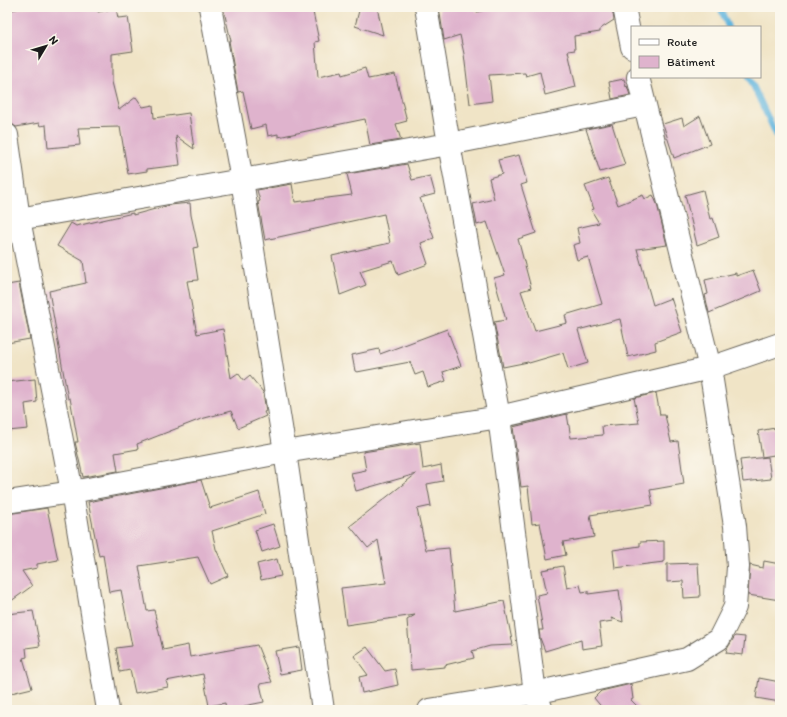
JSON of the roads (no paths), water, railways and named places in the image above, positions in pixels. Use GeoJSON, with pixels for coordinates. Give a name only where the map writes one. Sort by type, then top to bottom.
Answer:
{"type":"FeatureCollection","features":[{"type":"Feature","properties":{"kind":"street"},"geometry":{"type":"LineString","coordinates":[[210,7],[242,180],[285,452],[323,710]]}},
{"type":"Feature","properties":{"kind":"street"},"geometry":{"type":"LineString","coordinates":[[426,7],[449,144],[499,417],[538,702]]}},
{"type":"Feature","properties":{"kind":"street"},"geometry":{"type":"LineString","coordinates":[[624,7],[631,42]]}},
{"type":"Feature","properties":{"kind":"street"},"geometry":{"type":"LineString","coordinates":[[429,710],[538,702],[687,660],[719,639],[735,607],[738,567],[735,526],[710,368],[638,78]]}},
{"type":"Feature","properties":{"kind":"street"},"geometry":{"type":"LineString","coordinates":[[13,220],[449,144],[644,105]]}},
{"type":"Feature","properties":{"kind":"street"},"geometry":{"type":"LineString","coordinates":[[7,136],[13,220],[72,492],[108,710]]}},
{"type":"Feature","properties":{"kind":"street"},"geometry":{"type":"LineString","coordinates":[[7,502],[72,492],[285,452],[499,417],[710,368],[780,344]]}},
{"type":"Feature","properties":{"kind":"waterway"},"geometry":{"type":"LineString","coordinates":[[720,7],[728,26]]}},
{"type":"Feature","properties":{"kind":"waterway"},"geometry":{"type":"LineString","coordinates":[[749,78],[780,143]]}}]}
